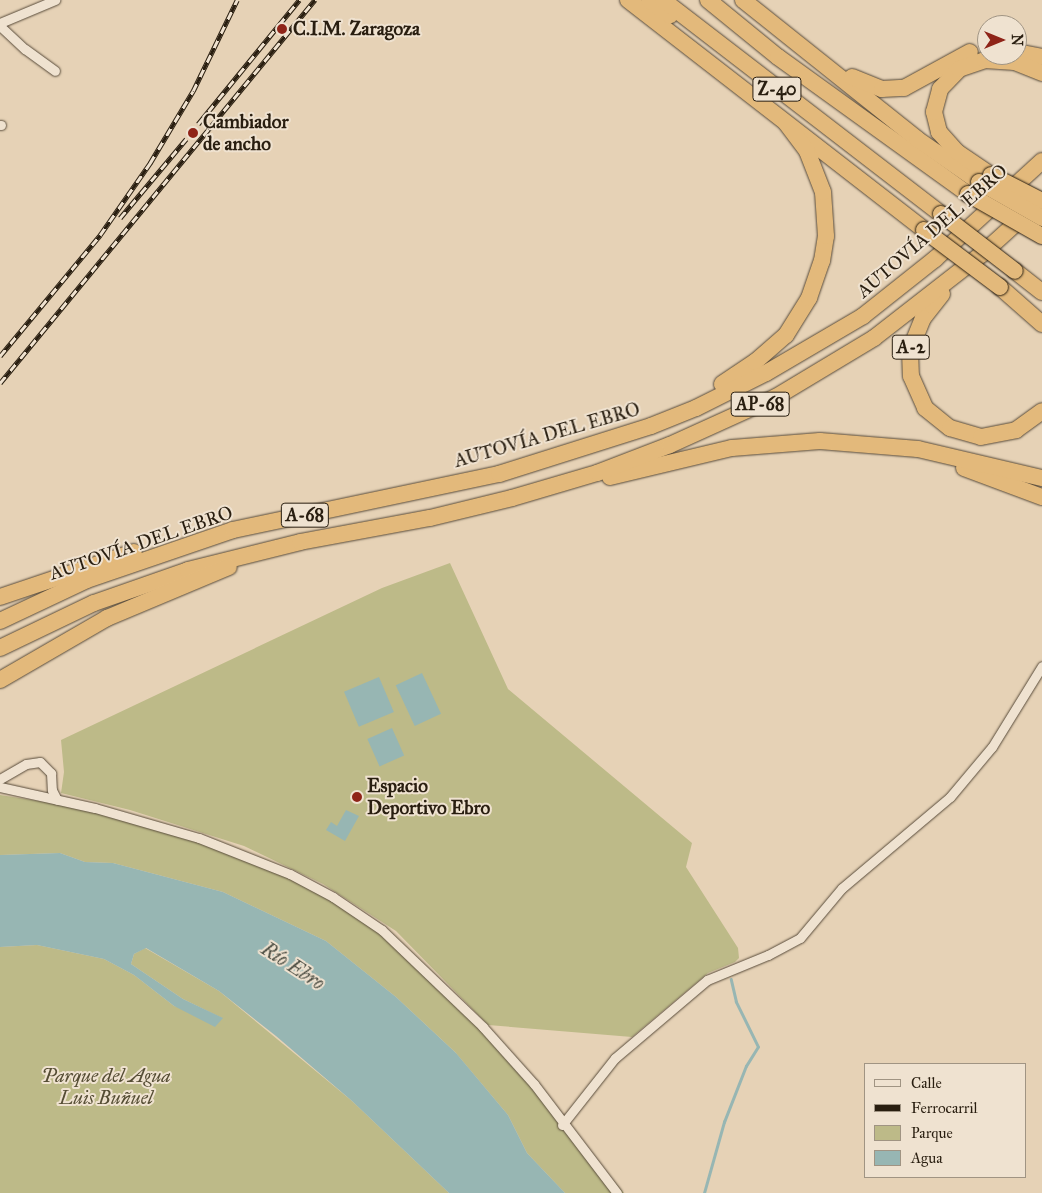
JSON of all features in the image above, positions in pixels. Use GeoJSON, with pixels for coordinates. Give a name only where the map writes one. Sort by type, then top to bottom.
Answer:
{"type":"FeatureCollection","features":[{"type":"Feature","properties":{"kind":"highway"},"geometry":{"type":"LineString","coordinates":[[628,0],[1000,287],[1042,324]]}},
{"type":"Feature","properties":{"kind":"highway"},"geometry":{"type":"LineString","coordinates":[[649,0],[666,13],[687,20]]}},
{"type":"Feature","properties":{"kind":"highway","name":"Z-40"},"geometry":{"type":"LineString","coordinates":[[663,0],[1042,292]]}},
{"type":"Feature","properties":{"kind":"highway"},"geometry":{"type":"LineString","coordinates":[[743,0],[810,51],[917,139],[979,184],[1042,218]]}},
{"type":"Feature","properties":{"kind":"highway","name":"Z-40"},"geometry":{"type":"LineString","coordinates":[[711,2],[778,57],[979,184],[1042,236]]}},
{"type":"Feature","properties":{"kind":"highway"},"geometry":{"type":"LineString","coordinates":[[810,51],[868,85],[894,90],[918,83],[964,54],[977,51]]}},
{"type":"Feature","properties":{"kind":"highway"},"geometry":{"type":"LineString","coordinates":[[1027,54],[1042,57]]}},
{"type":"Feature","properties":{"kind":"highway"},"geometry":{"type":"LineString","coordinates":[[1042,73],[1015,62],[985,60],[959,69],[940,89],[934,112],[939,132],[957,152],[979,184],[1042,201]]}},
{"type":"Feature","properties":{"kind":"highway"},"geometry":{"type":"LineString","coordinates":[[618,436],[698,398],[737,375],[771,350],[799,317],[817,280],[826,236],[826,214],[816,171],[807,151],[786,122]]}},
{"type":"Feature","properties":{"kind":"highway","name":"AUTOVÍA DEL EBRO"},"geometry":{"type":"LineString","coordinates":[[0,621],[87,580],[233,530],[499,474],[618,436],[696,408],[766,373],[863,316],[970,229],[1042,161]]}},
{"type":"Feature","properties":{"kind":"highway","name":"A-2"},"geometry":{"type":"LineString","coordinates":[[1042,201],[932,305],[914,334],[910,359],[911,376],[921,402],[936,419],[958,432],[981,437],[1003,435],[1023,427],[1042,411]]}},
{"type":"Feature","properties":{"kind":"highway","name":"AP-68"},"geometry":{"type":"LineString","coordinates":[[430,518],[597,473],[670,445],[776,397],[874,338],[982,254],[1042,201]]}},
{"type":"Feature","properties":{"kind":"highway"},"geometry":{"type":"LineString","coordinates":[[430,518],[513,503],[732,448],[796,442],[884,446],[944,454],[1042,478]]}},
{"type":"Feature","properties":{"kind":"highway"},"geometry":{"type":"LineString","coordinates":[[884,446],[950,463],[1042,496]]}},
{"type":"Feature","properties":{"kind":"highway","name":"A-68"},"geometry":{"type":"LineString","coordinates":[[0,648],[94,603],[188,570],[300,542],[430,518]]}},
{"type":"Feature","properties":{"kind":"highway"},"geometry":{"type":"LineString","coordinates":[[0,680],[107,618],[230,567],[374,529]]}},
{"type":"Feature","properties":{"kind":"highway"},"geometry":{"type":"LineString","coordinates":[[0,596],[177,539],[233,530]]}},
{"type":"Feature","properties":{"kind":"street"},"geometry":{"type":"LineString","coordinates":[[55,0],[0,24],[25,49],[55,71]]}},
{"type":"Feature","properties":{"kind":"street"},"geometry":{"type":"LineString","coordinates":[[562,1125],[615,1058],[707,980],[768,956],[800,938],[842,888],[956,792],[992,747],[1042,666]]}},
{"type":"Feature","properties":{"kind":"street"},"geometry":{"type":"LineString","coordinates":[[0,779],[35,761],[50,770],[51,784],[57,800]]}},
{"type":"Feature","properties":{"kind":"street"},"geometry":{"type":"LineString","coordinates":[[35,796],[51,784]]}},
{"type":"Feature","properties":{"kind":"street"},"geometry":{"type":"LineString","coordinates":[[0,787],[136,819],[227,848],[290,874],[333,897],[382,930],[482,1027],[534,1084],[562,1125],[616,1193]]}},
{"type":"Feature","properties":{"kind":"green space","name":"Espacio Deportivo Ebro"},"geometry":{"type":"Polygon","coordinates":[[[450,563],[508,689],[692,843],[686,867],[738,948],[739,958],[735,962],[708,973],[632,1037],[488,1025],[396,931],[323,884],[244,846],[130,810],[61,793],[64,772],[61,740],[382,588],[450,563]]]}},
{"type":"Feature","properties":{"kind":"green space"},"geometry":{"type":"Polygon","coordinates":[[[0,795],[45,802],[57,800],[145,821],[290,874],[382,930],[483,1027],[624,1193],[565,1193],[527,1153],[508,1115],[455,1052],[396,997],[326,941],[223,892],[113,863],[85,862],[60,853],[0,855],[0,795]]]}},
{"type":"Feature","properties":{"kind":"green space","name":"Parque del Agua Luis Buñuel"},"geometry":{"type":"Polygon","coordinates":[[[37,945],[104,959],[134,975],[174,1006],[222,1018],[183,999],[131,964],[134,954],[145,948],[219,991],[352,1101],[449,1193],[0,1193],[0,947],[37,945]]]}},
{"type":"Feature","properties":{"kind":"water"},"geometry":{"type":"Polygon","coordinates":[[[422,673],[441,714],[415,726],[396,685],[422,673]]]}},
{"type":"Feature","properties":{"kind":"water"},"geometry":{"type":"Polygon","coordinates":[[[379,677],[394,712],[359,727],[344,692],[379,677]]]}},
{"type":"Feature","properties":{"kind":"water"},"geometry":{"type":"Polygon","coordinates":[[[392,728],[404,755],[380,766],[367,739],[392,728]]]}},
{"type":"Feature","properties":{"kind":"water"},"geometry":{"type":"Polygon","coordinates":[[[346,810],[359,816],[345,841],[326,830],[331,822],[337,826],[346,810]]]}},
{"type":"Feature","properties":{"kind":"water","name":"Río Ebro"},"geometry":{"type":"Polygon","coordinates":[[[60,853],[85,862],[113,863],[223,892],[326,941],[396,997],[456,1053],[508,1115],[527,1153],[565,1193],[449,1193],[352,1101],[276,1036],[219,991],[146,948],[134,954],[131,964],[183,999],[223,1018],[215,1027],[174,1006],[134,975],[104,959],[37,945],[0,947],[0,855],[60,853]]]}},
{"type":"Feature","properties":{"kind":"waterway"},"geometry":{"type":"LineString","coordinates":[[704,1193],[724,1122],[746,1066],[758,1047],[736,1002],[731,980]]}},
{"type":"Feature","properties":{"kind":"railway"},"geometry":{"type":"LineString","coordinates":[[0,356],[100,235],[150,163],[193,91],[237,0]]}},
{"type":"Feature","properties":{"kind":"railway"},"geometry":{"type":"LineString","coordinates":[[198,124],[299,0]]}},
{"type":"Feature","properties":{"kind":"railway"},"geometry":{"type":"LineString","coordinates":[[0,383],[315,0]]}},
{"type":"Feature","properties":{"kind":"railway"},"geometry":{"type":"LineString","coordinates":[[120,218],[186,139]]}},
{"type":"Feature","properties":{"kind":"place","name":"C.I.M. Zaragoza"},"geometry":{"type":"Point","coordinates":[282,29]}},
{"type":"Feature","properties":{"kind":"place","name":"Cambiador de ancho"},"geometry":{"type":"Point","coordinates":[193,133]}},
{"type":"Feature","properties":{"kind":"place","name":"Espacio Deportivo Ebro"},"geometry":{"type":"Point","coordinates":[357,797]}}]}
